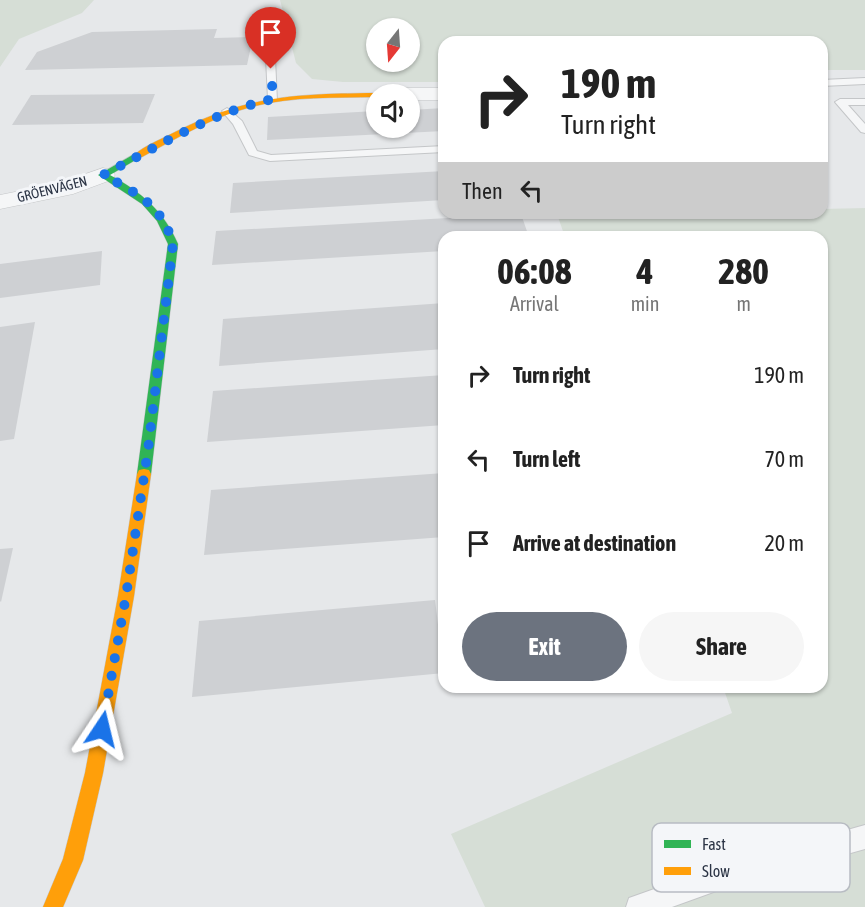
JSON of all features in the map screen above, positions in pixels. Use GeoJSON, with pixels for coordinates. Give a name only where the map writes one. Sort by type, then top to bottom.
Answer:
{"type":"FeatureCollection","features":[{"type":"Feature","properties":{"kind":"street"},"geometry":{"type":"LineString","coordinates":[[420,94],[438,94]]}},
{"type":"Feature","properties":{"kind":"street"},"geometry":{"type":"LineString","coordinates":[[103,175],[197,124],[227,111],[273,99],[366,95]]}},
{"type":"Feature","properties":{"kind":"street"},"geometry":{"type":"LineString","coordinates":[[53,907],[73,860],[94,773],[124,608],[148,450],[173,244],[168,226],[156,207],[103,175]]}},
{"type":"Feature","properties":{"kind":"street","name":"GRÖENVÄGEN"},"geometry":{"type":"LineString","coordinates":[[0,202],[65,189],[103,175]]}},
{"type":"Feature","properties":{"kind":"lane"},"geometry":{"type":"LineString","coordinates":[[252,26],[269,37],[273,99]]}},
{"type":"Feature","properties":{"kind":"lane"},"geometry":{"type":"LineString","coordinates":[[828,83],[865,81]]}},
{"type":"Feature","properties":{"kind":"lane"},"geometry":{"type":"LineString","coordinates":[[865,102],[840,102],[865,130]]}},
{"type":"Feature","properties":{"kind":"lane"},"geometry":{"type":"LineString","coordinates":[[227,111],[238,123],[253,153],[270,158],[438,149]]}},
{"type":"Feature","properties":{"kind":"lane"},"geometry":{"type":"LineString","coordinates":[[850,841],[865,837]]}},
{"type":"Feature","properties":{"kind":"lane"},"geometry":{"type":"LineString","coordinates":[[638,907],[680,892]]}},
{"type":"Feature","properties":{"kind":"shaded area"},"geometry":{"type":"Polygon","coordinates":[[[0,0],[94,0],[82,13],[19,39],[0,67],[0,0]]]}},
{"type":"Feature","properties":{"kind":"shaded area"},"geometry":{"type":"Polygon","coordinates":[[[280,0],[865,0],[865,70],[828,70],[828,36],[438,36],[438,82],[343,82],[312,79],[296,63],[280,0]]]}},
{"type":"Feature","properties":{"kind":"shaded area"},"geometry":{"type":"Polygon","coordinates":[[[865,208],[865,907],[485,907],[451,834],[732,713],[725,693],[828,693],[828,231],[563,231],[559,219],[828,219],[828,209],[865,208]]]}},
{"type":"Feature","properties":{"kind":"building"},"geometry":{"type":"Polygon","coordinates":[[[217,29],[214,38],[253,37],[247,65],[25,70],[37,52],[92,32],[217,29]]]}},
{"type":"Feature","properties":{"kind":"building"},"geometry":{"type":"Polygon","coordinates":[[[155,94],[143,123],[12,125],[31,95],[155,94]]]}},
{"type":"Feature","properties":{"kind":"building"},"geometry":{"type":"Polygon","coordinates":[[[438,108],[438,131],[420,132],[420,109],[438,108]]]}},
{"type":"Feature","properties":{"kind":"building"},"geometry":{"type":"Polygon","coordinates":[[[366,112],[366,135],[267,140],[268,117],[366,112]]]}},
{"type":"Feature","properties":{"kind":"building"},"geometry":{"type":"Polygon","coordinates":[[[438,171],[438,200],[230,213],[233,183],[438,171]]]}},
{"type":"Feature","properties":{"kind":"building"},"geometry":{"type":"Polygon","coordinates":[[[438,219],[523,219],[527,231],[438,231],[438,251],[212,265],[216,231],[438,219]]]}},
{"type":"Feature","properties":{"kind":"building"},"geometry":{"type":"Polygon","coordinates":[[[102,251],[100,285],[0,298],[0,264],[102,251]]]}},
{"type":"Feature","properties":{"kind":"building"},"geometry":{"type":"Polygon","coordinates":[[[438,303],[438,349],[219,366],[223,319],[438,303]]]}},
{"type":"Feature","properties":{"kind":"building"},"geometry":{"type":"Polygon","coordinates":[[[35,322],[14,439],[0,441],[0,327],[35,322]]]}},
{"type":"Feature","properties":{"kind":"building"},"geometry":{"type":"Polygon","coordinates":[[[438,375],[438,425],[207,442],[213,391],[438,375]]]}},
{"type":"Feature","properties":{"kind":"building"},"geometry":{"type":"Polygon","coordinates":[[[438,473],[438,537],[204,555],[211,490],[438,473]]]}},
{"type":"Feature","properties":{"kind":"building"},"geometry":{"type":"Polygon","coordinates":[[[13,548],[1,602],[0,549],[13,548]]]}},
{"type":"Feature","properties":{"kind":"building"},"geometry":{"type":"Polygon","coordinates":[[[435,600],[438,624],[438,674],[192,697],[199,621],[435,600]]]}},
{"type":"Feature","properties":{"kind":"traffic: fast"},"geometry":{"type":"LineString","coordinates":[[139,155],[103,175],[145,202],[161,220],[173,244],[144,474]]}},
{"type":"Feature","properties":{"kind":"traffic: slow"},"geometry":{"type":"LineString","coordinates":[[139,155],[206,121],[248,105],[295,97],[366,95]]}},
{"type":"Feature","properties":{"kind":"traffic: slow"},"geometry":{"type":"LineString","coordinates":[[53,907],[73,860],[94,773],[126,596],[144,474]]}},
{"type":"Feature","properties":{"kind":"route"},"geometry":{"type":"LineString","coordinates":[[102,729],[126,596],[148,450],[173,244],[168,226],[156,207],[103,175],[197,124],[227,111],[273,99],[271,69]]}}]}
